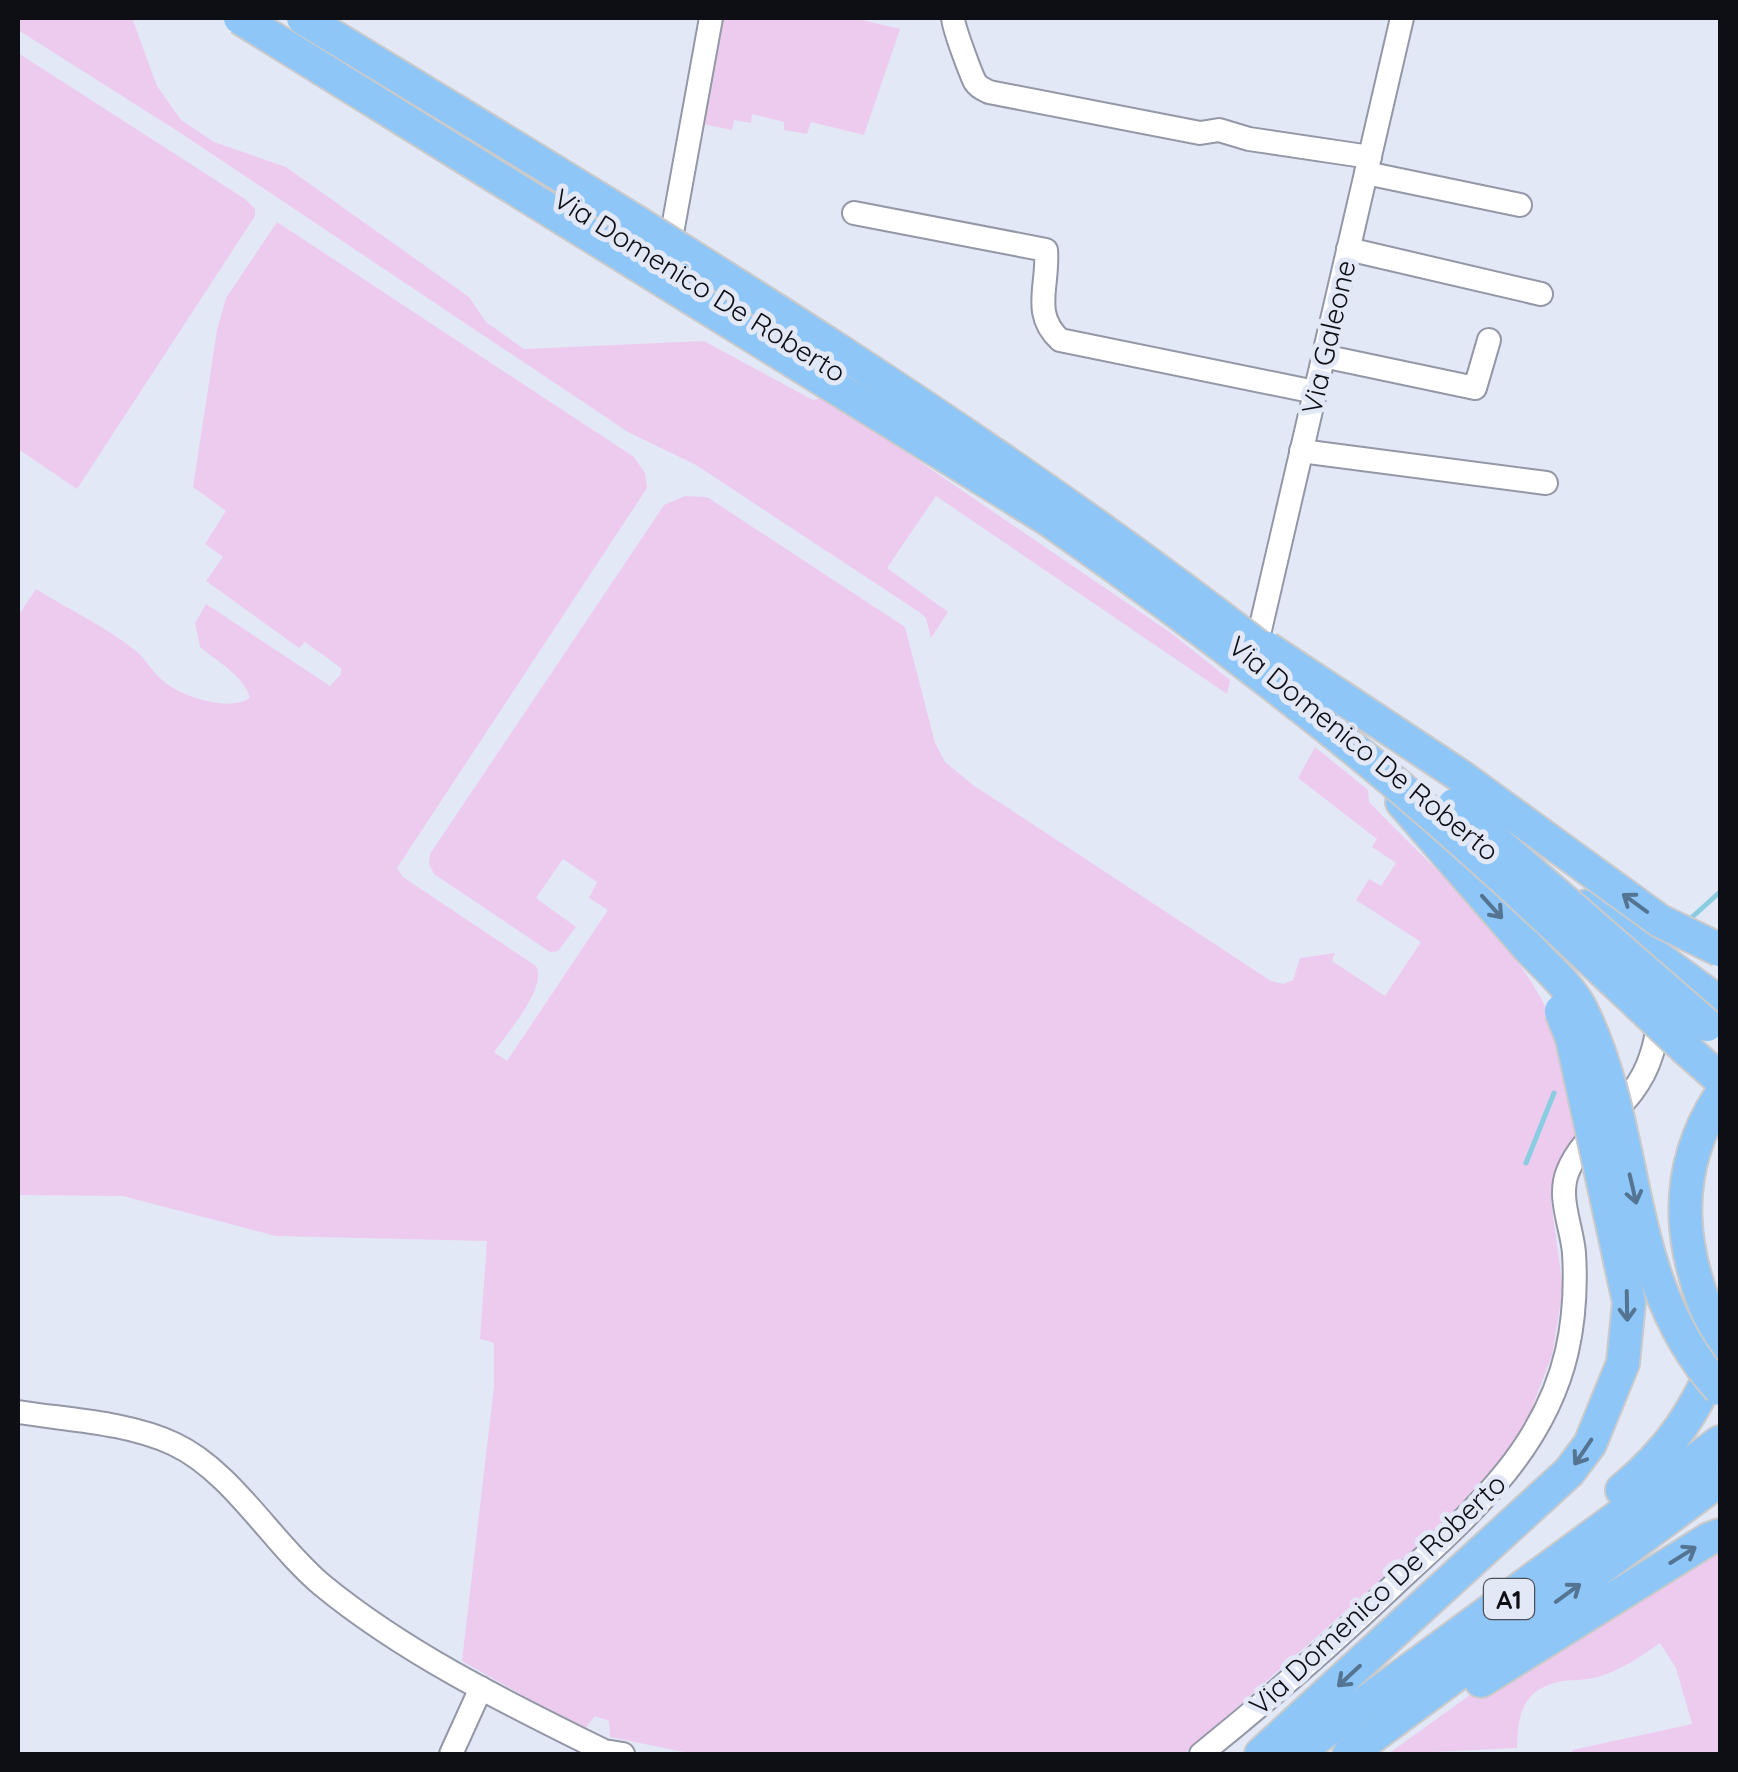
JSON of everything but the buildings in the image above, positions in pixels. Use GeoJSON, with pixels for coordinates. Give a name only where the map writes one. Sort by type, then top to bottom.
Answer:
{"type":"FeatureCollection","features":[{"type":"Feature","properties":{"kind":"highway"},"geometry":{"type":"LineString","coordinates":[[240,18],[1049,520],[1157,596],[1360,754],[1470,848],[1720,1079]]}},
{"type":"Feature","properties":{"kind":"highway"},"geometry":{"type":"LineString","coordinates":[[303,18],[606,203],[1002,456],[1226,620],[1375,738],[1720,1037]]}},
{"type":"Feature","properties":{"kind":"highway"},"geometry":{"type":"LineString","coordinates":[[1226,620],[1459,775],[1660,921],[1720,950]]}},
{"type":"Feature","properties":{"kind":"highway"},"geometry":{"type":"LineString","coordinates":[[1360,754],[1579,1005],[1605,1064],[1650,1264],[1667,1310],[1720,1389]]}},
{"type":"Feature","properties":{"kind":"highway"},"geometry":{"type":"LineString","coordinates":[[1523,864],[1628,933],[1720,1003]]}},
{"type":"Feature","properties":{"kind":"highway"},"geometry":{"type":"LineString","coordinates":[[1261,1754],[1569,1472],[1590,1444],[1623,1364],[1629,1302],[1572,1039],[1555,996],[1526,945]]}},
{"type":"Feature","properties":{"kind":"highway"},"geometry":{"type":"LineString","coordinates":[[1720,1096],[1699,1140],[1689,1174],[1685,1216],[1690,1265],[1720,1340]]}},
{"type":"Feature","properties":{"kind":"highway"},"geometry":{"type":"LineString","coordinates":[[1436,1653],[1512,1579],[1651,1467],[1697,1406],[1720,1354]]}},
{"type":"Feature","properties":{"kind":"highway","name":"A1"},"geometry":{"type":"LineString","coordinates":[[1295,1754],[1720,1442]]}},
{"type":"Feature","properties":{"kind":"highway","name":"A1"},"geometry":{"type":"LineString","coordinates":[[1349,1754],[1720,1480]]}},
{"type":"Feature","properties":{"kind":"highway"},"geometry":{"type":"LineString","coordinates":[[1363,1754],[1720,1535]]}},
{"type":"Feature","properties":{"kind":"street","name":"Via Domenico De Roberto"},"geometry":{"type":"LineString","coordinates":[[267,18],[994,469],[1331,715],[1486,846],[1643,992],[1656,1016],[1657,1037],[1646,1072],[1626,1103],[1568,1170],[1564,1191],[1574,1252],[1574,1306],[1554,1391],[1534,1434],[1503,1477],[1469,1514],[1300,1674],[1201,1754]]}},
{"type":"Feature","properties":{"kind":"street"},"geometry":{"type":"LineString","coordinates":[[666,264],[711,18]]}},
{"type":"Feature","properties":{"kind":"street"},"geometry":{"type":"LineString","coordinates":[[953,18],[953,30],[962,42],[976,84],[989,92],[1200,133],[1220,130],[1520,204]]}},
{"type":"Feature","properties":{"kind":"street","name":"Via Galeone"},"geometry":{"type":"LineString","coordinates":[[1254,656],[1402,18]]}},
{"type":"Feature","properties":{"kind":"street"},"geometry":{"type":"LineString","coordinates":[[854,213],[1046,250],[1042,312],[1047,328],[1060,340],[1315,392]]}},
{"type":"Feature","properties":{"kind":"street"},"geometry":{"type":"LineString","coordinates":[[1348,250],[1541,294]]}},
{"type":"Feature","properties":{"kind":"street"},"geometry":{"type":"LineString","coordinates":[[1323,356],[1475,388],[1489,340]]}},
{"type":"Feature","properties":{"kind":"street"},"geometry":{"type":"LineString","coordinates":[[1301,451],[1546,483]]}},
{"type":"Feature","properties":{"kind":"street"},"geometry":{"type":"LineString","coordinates":[[18,1412],[145,1432],[176,1444],[204,1462],[297,1564],[376,1625],[481,1688],[611,1753]]}},
{"type":"Feature","properties":{"kind":"street"},"geometry":{"type":"LineString","coordinates":[[452,1754],[481,1688]]}},
{"type":"Feature","properties":{"kind":"shaded area"},"geometry":{"type":"Polygon","coordinates":[[[18,18],[132,18],[157,86],[181,120],[214,142],[286,167],[469,297],[486,322],[524,349],[704,341],[813,400],[825,397],[1171,633],[1230,680],[1227,694],[936,496],[887,568],[948,612],[931,638],[926,618],[919,612],[696,465],[628,432],[179,132],[18,30],[18,18]]]}},
{"type":"Feature","properties":{"kind":"shaded area"},"geometry":{"type":"Polygon","coordinates":[[[721,18],[854,18],[900,29],[864,135],[811,122],[807,134],[784,130],[784,122],[752,114],[751,123],[734,120],[732,130],[702,124],[721,18]]]}},
{"type":"Feature","properties":{"kind":"shaded area"},"geometry":{"type":"Polygon","coordinates":[[[18,53],[255,209],[255,216],[77,489],[18,449],[18,53]]]}},
{"type":"Feature","properties":{"kind":"shaded area"},"geometry":{"type":"Polygon","coordinates":[[[277,222],[634,457],[645,473],[647,488],[397,868],[403,877],[536,966],[538,975],[531,997],[494,1052],[507,1061],[608,910],[589,898],[597,882],[563,859],[536,898],[576,927],[558,951],[550,952],[434,874],[430,854],[664,505],[685,496],[707,497],[905,627],[935,743],[945,762],[973,785],[1271,981],[1283,984],[1293,980],[1300,958],[1335,953],[1332,961],[1385,996],[1421,942],[1356,900],[1369,879],[1381,886],[1396,863],[1372,847],[1377,839],[1298,778],[1315,747],[1368,790],[1369,802],[1477,912],[1525,972],[1545,1005],[1563,1049],[1578,1129],[1556,1169],[1551,1201],[1563,1289],[1552,1355],[1527,1421],[1488,1479],[1398,1565],[1184,1754],[694,1754],[610,1737],[609,1721],[595,1716],[584,1730],[462,1661],[494,1386],[494,1343],[480,1339],[487,1241],[276,1236],[123,1196],[18,1195],[18,616],[36,589],[124,642],[170,686],[218,703],[250,698],[236,676],[200,647],[195,623],[206,604],[330,686],[341,674],[341,668],[305,642],[299,648],[206,581],[223,557],[205,544],[226,511],[193,487],[217,330],[226,298],[277,222]]]}},
{"type":"Feature","properties":{"kind":"shaded area"},"geometry":{"type":"Polygon","coordinates":[[[1720,1546],[1720,1754],[1573,1754],[1572,1750],[1692,1724],[1676,1668],[1660,1643],[1606,1674],[1558,1682],[1536,1692],[1524,1706],[1517,1748],[1388,1754],[1488,1682],[1720,1546]]]}},
{"type":"Feature","properties":{"kind":"waterway"},"geometry":{"type":"LineString","coordinates":[[1690,919],[1720,892]]}},
{"type":"Feature","properties":{"kind":"waterway"},"geometry":{"type":"LineString","coordinates":[[1526,1163],[1554,1093]]}}]}
